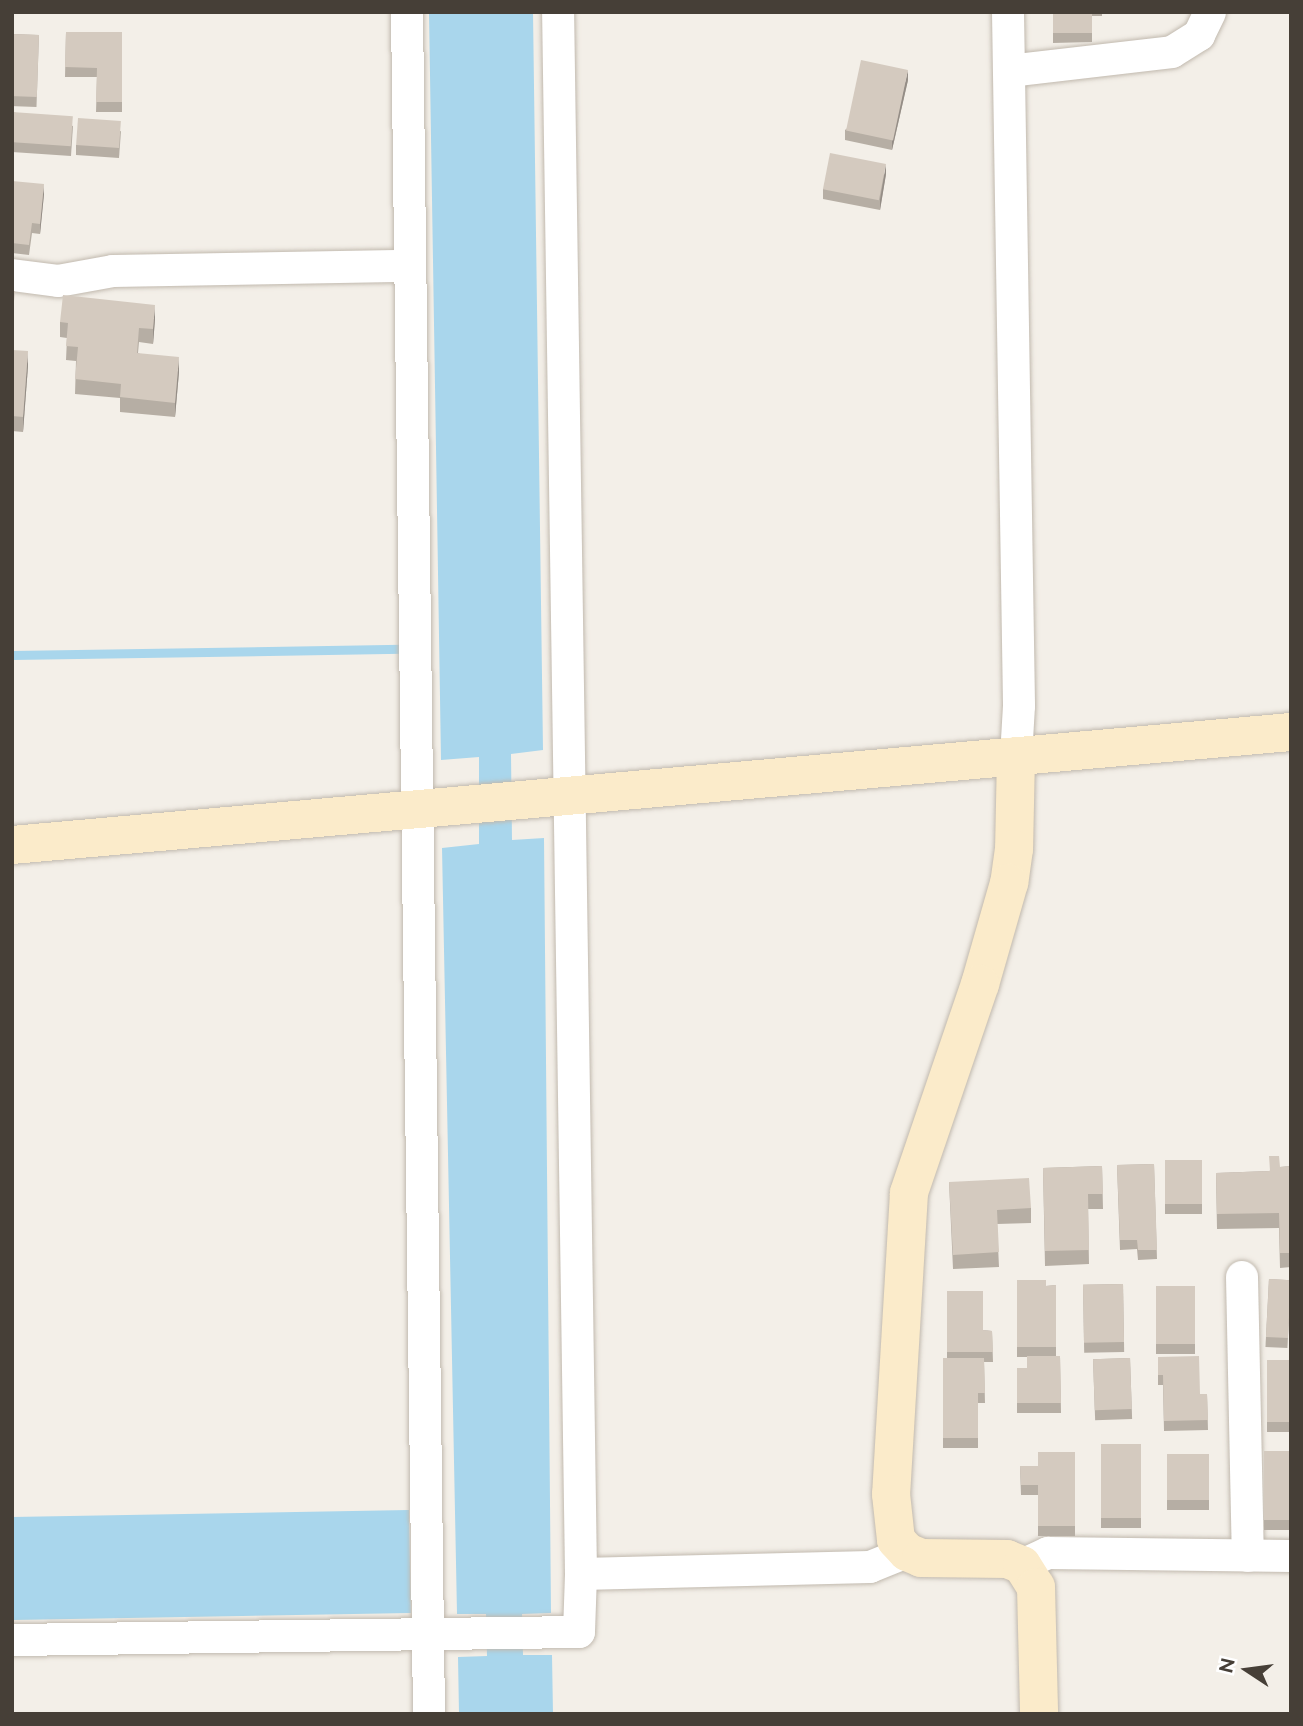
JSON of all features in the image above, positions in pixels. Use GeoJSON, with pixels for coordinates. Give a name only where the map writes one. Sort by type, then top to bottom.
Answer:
{"type":"FeatureCollection","features":[{"type":"Feature","properties":{"kind":"street"},"geometry":{"type":"LineString","coordinates":[[407,12],[429,1714]]}},
{"type":"Feature","properties":{"kind":"street"},"geometry":{"type":"LineString","coordinates":[[12,1640],[579,1632],[581,1574],[558,12]]}},
{"type":"Feature","properties":{"kind":"street"},"geometry":{"type":"LineString","coordinates":[[1008,12],[1019,706],[1014,849],[1009,883],[980,984],[909,1194],[891,1494],[896,1540],[907,1552],[921,1558],[1007,1559],[1023,1565],[1036,1587],[1039,1714]]}},
{"type":"Feature","properties":{"kind":"street"},"geometry":{"type":"LineString","coordinates":[[1009,71],[1172,52],[1199,35],[1210,12]]}},
{"type":"Feature","properties":{"kind":"street"},"geometry":{"type":"LineString","coordinates":[[12,275],[58,281],[113,271],[410,266]]}},
{"type":"Feature","properties":{"kind":"street"},"geometry":{"type":"LineString","coordinates":[[12,845],[1291,733]]}},
{"type":"Feature","properties":{"kind":"street"},"geometry":{"type":"LineString","coordinates":[[1242,1277],[1248,1556]]}},
{"type":"Feature","properties":{"kind":"street"},"geometry":{"type":"LineString","coordinates":[[581,1574],[870,1567],[907,1552]]}},
{"type":"Feature","properties":{"kind":"street"},"geometry":{"type":"LineString","coordinates":[[1023,1565],[1048,1553],[1291,1556]]}},
{"type":"Feature","properties":{"kind":"water"},"geometry":{"type":"Polygon","coordinates":[[[429,12],[533,12],[543,750],[511,754],[512,840],[544,838],[551,1613],[522,1614],[523,1655],[552,1655],[553,1714],[459,1714],[458,1657],[487,1656],[486,1614],[457,1614],[442,848],[479,844],[479,757],[441,760],[429,12]]]}},
{"type":"Feature","properties":{"kind":"water"},"geometry":{"type":"Polygon","coordinates":[[[409,1510],[411,1613],[14,1620],[12,1517],[409,1510]]]}},
{"type":"Feature","properties":{"kind":"building"},"geometry":{"type":"Polygon","coordinates":[[[1053,12],[1092,12],[1092,33],[1053,33],[1053,12]]]}},
{"type":"Feature","properties":{"kind":"building"},"geometry":{"type":"Polygon","coordinates":[[[66,32],[122,32],[122,102],[96,102],[97,68],[65,67],[66,32]]]}},
{"type":"Feature","properties":{"kind":"building"},"geometry":{"type":"Polygon","coordinates":[[[12,34],[39,35],[37,97],[12,96],[12,34]]]}},
{"type":"Feature","properties":{"kind":"building"},"geometry":{"type":"Polygon","coordinates":[[[861,60],[908,70],[893,140],[846,130],[861,60]]]}},
{"type":"Feature","properties":{"kind":"building"},"geometry":{"type":"Polygon","coordinates":[[[12,112],[73,116],[71,146],[12,142],[12,112]]]}},
{"type":"Feature","properties":{"kind":"building"},"geometry":{"type":"Polygon","coordinates":[[[78,118],[121,121],[119,148],[76,145],[78,118]]]}},
{"type":"Feature","properties":{"kind":"building"},"geometry":{"type":"Polygon","coordinates":[[[830,153],[886,164],[879,200],[823,189],[830,153]]]}},
{"type":"Feature","properties":{"kind":"building"},"geometry":{"type":"Polygon","coordinates":[[[12,181],[44,184],[40,224],[32,223],[29,245],[12,243],[12,181]]]}},
{"type":"Feature","properties":{"kind":"building"},"geometry":{"type":"Polygon","coordinates":[[[12,291],[15,291],[12,321],[12,291]]]}},
{"type":"Feature","properties":{"kind":"building"},"geometry":{"type":"Polygon","coordinates":[[[63,295],[155,305],[153,329],[139,328],[137,353],[179,357],[175,403],[120,397],[121,384],[75,379],[78,347],[66,346],[68,323],[60,322],[63,295]]]}},
{"type":"Feature","properties":{"kind":"building"},"geometry":{"type":"Polygon","coordinates":[[[12,350],[28,351],[23,417],[12,416],[12,350]]]}},
{"type":"Feature","properties":{"kind":"building"},"geometry":{"type":"Polygon","coordinates":[[[1269,1156],[1279,1156],[1280,1167],[1291,1166],[1291,1253],[1280,1253],[1279,1213],[1217,1214],[1216,1173],[1270,1171],[1269,1156]]]}},
{"type":"Feature","properties":{"kind":"building"},"geometry":{"type":"Polygon","coordinates":[[[1165,1160],[1202,1160],[1202,1204],[1165,1204],[1165,1160]]]}},
{"type":"Feature","properties":{"kind":"building"},"geometry":{"type":"Polygon","coordinates":[[[1154,1164],[1157,1250],[1138,1250],[1137,1240],[1120,1240],[1117,1165],[1154,1164]]]}},
{"type":"Feature","properties":{"kind":"building"},"geometry":{"type":"Polygon","coordinates":[[[1102,1166],[1103,1194],[1088,1194],[1089,1250],[1045,1251],[1043,1168],[1102,1166]]]}},
{"type":"Feature","properties":{"kind":"building"},"geometry":{"type":"Polygon","coordinates":[[[1029,1178],[1031,1208],[997,1210],[999,1252],[953,1255],[949,1182],[1029,1178]]]}},
{"type":"Feature","properties":{"kind":"building"},"geometry":{"type":"Polygon","coordinates":[[[1269,1279],[1291,1280],[1288,1338],[1266,1337],[1269,1279]]]}},
{"type":"Feature","properties":{"kind":"building"},"geometry":{"type":"Polygon","coordinates":[[[1017,1280],[1046,1280],[1046,1286],[1056,1285],[1056,1347],[1017,1347],[1017,1280]]]}},
{"type":"Feature","properties":{"kind":"building"},"geometry":{"type":"Polygon","coordinates":[[[1123,1284],[1124,1342],[1084,1343],[1083,1285],[1123,1284]]]}},
{"type":"Feature","properties":{"kind":"building"},"geometry":{"type":"Polygon","coordinates":[[[1156,1286],[1195,1286],[1195,1344],[1156,1344],[1156,1286]]]}},
{"type":"Feature","properties":{"kind":"building"},"geometry":{"type":"Polygon","coordinates":[[[947,1291],[983,1291],[983,1330],[992,1331],[993,1352],[947,1352],[947,1291]]]}},
{"type":"Feature","properties":{"kind":"building"},"geometry":{"type":"Polygon","coordinates":[[[1027,1356],[1060,1356],[1061,1403],[1017,1403],[1017,1368],[1027,1368],[1027,1356]]]}},
{"type":"Feature","properties":{"kind":"building"},"geometry":{"type":"Polygon","coordinates":[[[1199,1356],[1200,1394],[1207,1394],[1208,1420],[1164,1421],[1163,1375],[1158,1375],[1158,1357],[1199,1356]]]}},
{"type":"Feature","properties":{"kind":"building"},"geometry":{"type":"Polygon","coordinates":[[[943,1358],[984,1358],[985,1393],[978,1393],[978,1438],[943,1438],[943,1358]]]}},
{"type":"Feature","properties":{"kind":"building"},"geometry":{"type":"Polygon","coordinates":[[[1130,1358],[1132,1409],[1095,1410],[1093,1359],[1130,1358]]]}},
{"type":"Feature","properties":{"kind":"building"},"geometry":{"type":"Polygon","coordinates":[[[1267,1360],[1291,1360],[1291,1422],[1267,1422],[1267,1360]]]}},
{"type":"Feature","properties":{"kind":"building"},"geometry":{"type":"Polygon","coordinates":[[[1101,1444],[1141,1444],[1141,1518],[1101,1518],[1101,1444]]]}},
{"type":"Feature","properties":{"kind":"building"},"geometry":{"type":"Polygon","coordinates":[[[1264,1451],[1291,1451],[1291,1520],[1264,1520],[1264,1451]]]}},
{"type":"Feature","properties":{"kind":"building"},"geometry":{"type":"Polygon","coordinates":[[[1038,1452],[1075,1452],[1075,1526],[1038,1526],[1038,1485],[1021,1485],[1020,1466],[1038,1466],[1038,1452]]]}},
{"type":"Feature","properties":{"kind":"building"},"geometry":{"type":"Polygon","coordinates":[[[1167,1454],[1209,1454],[1209,1500],[1167,1500],[1167,1454]]]}},
{"type":"Feature","properties":{"kind":"waterway"},"geometry":{"type":"LineString","coordinates":[[12,655],[402,649]]}}]}
